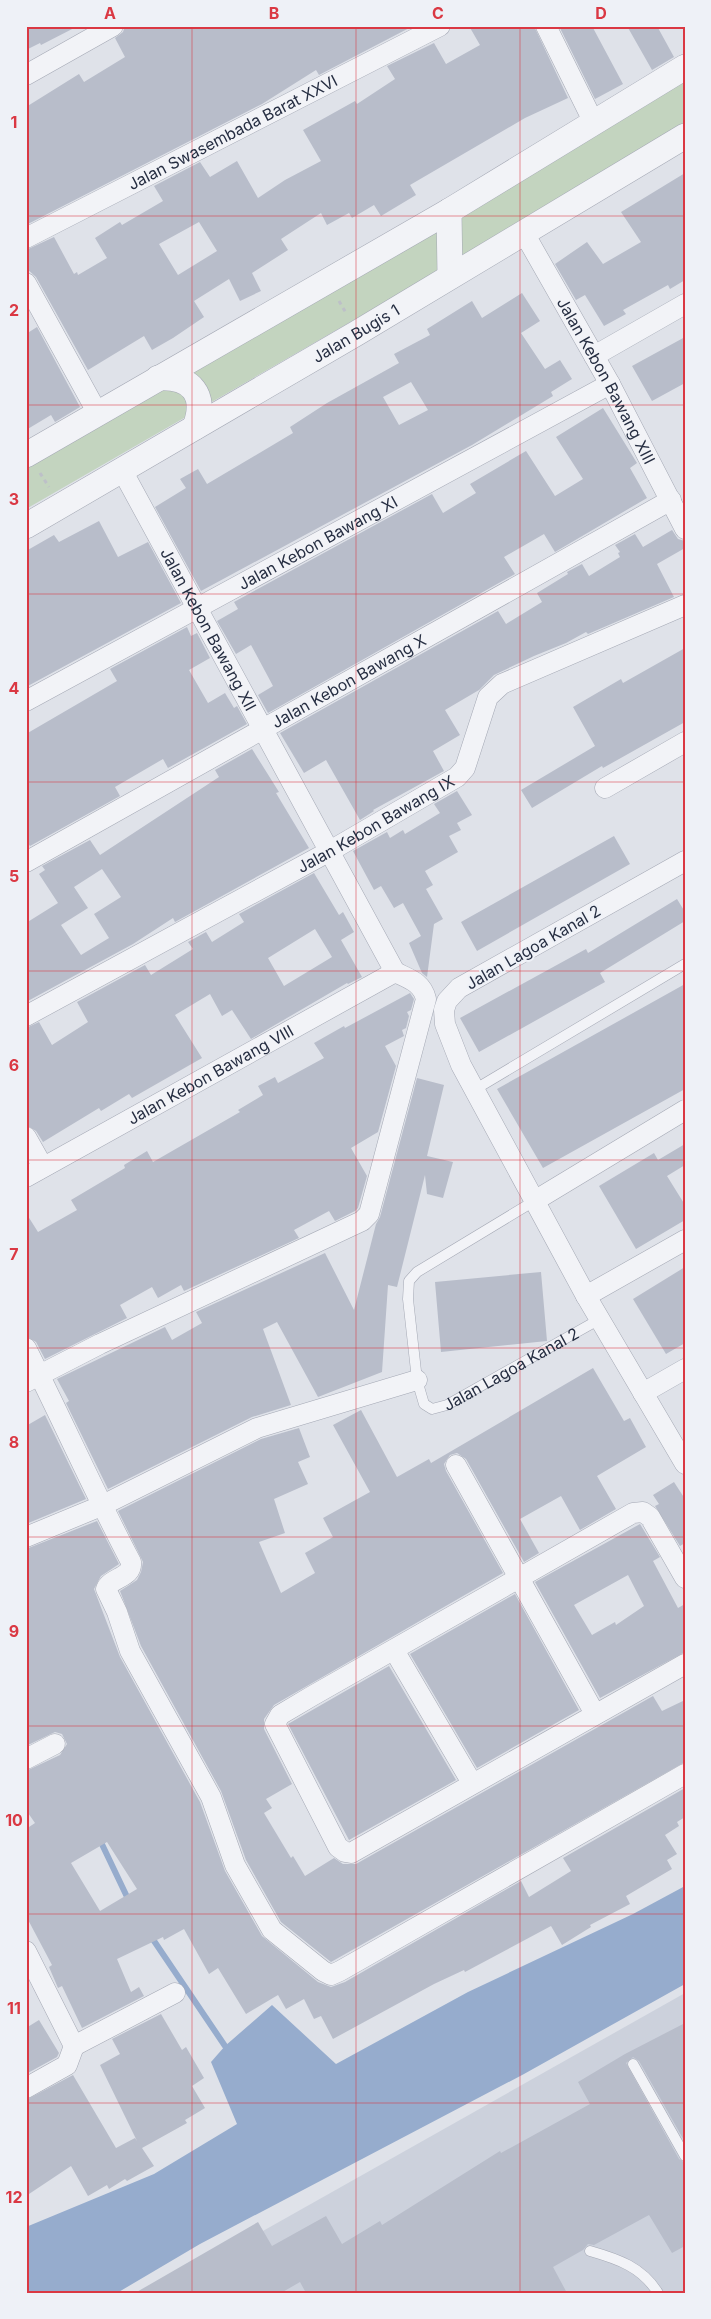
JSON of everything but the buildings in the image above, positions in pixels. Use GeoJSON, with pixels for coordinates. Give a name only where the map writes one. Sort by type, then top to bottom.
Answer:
{"type":"FeatureCollection","features":[{"type":"Feature","properties":{"kind":"street"},"geometry":{"type":"LineString","coordinates":[[26,75],[113,26]]}},
{"type":"Feature","properties":{"kind":"street","name":"Jalan Swasembada Barat XXVI"},"geometry":{"type":"LineString","coordinates":[[26,238],[440,26]]}},
{"type":"Feature","properties":{"kind":"street"},"geometry":{"type":"LineString","coordinates":[[546,26],[594,123]]}},
{"type":"Feature","properties":{"kind":"street"},"geometry":{"type":"LineString","coordinates":[[31,460],[97,412],[449,211],[685,67]]}},
{"type":"Feature","properties":{"kind":"street","name":"Jalan Bugis 1"},"geometry":{"type":"LineString","coordinates":[[26,526],[123,472],[685,136]]}},
{"type":"Feature","properties":{"kind":"street"},"geometry":{"type":"LineString","coordinates":[[449,211],[450,276]]}},
{"type":"Feature","properties":{"kind":"street","name":"Jalan Kebon Bawang XIII"},"geometry":{"type":"LineString","coordinates":[[524,233],[610,384],[685,529]]}},
{"type":"Feature","properties":{"kind":"street"},"geometry":{"type":"LineString","coordinates":[[26,283],[97,412]]}},
{"type":"Feature","properties":{"kind":"street"},"geometry":{"type":"LineString","coordinates":[[594,356],[685,304]]}},
{"type":"Feature","properties":{"kind":"street"},"geometry":{"type":"LineString","coordinates":[[158,378],[174,377],[188,384],[198,396],[200,412],[195,428]]}},
{"type":"Feature","properties":{"kind":"street","name":"Jalan Kebon Bawang XI"},"geometry":{"type":"LineString","coordinates":[[26,701],[197,610],[610,384]]}},
{"type":"Feature","properties":{"kind":"street","name":"Jalan Kebon Bawang XII"},"geometry":{"type":"LineString","coordinates":[[123,472],[395,972]]}},
{"type":"Feature","properties":{"kind":"street","name":"Jalan Kebon Bawang X"},"geometry":{"type":"LineString","coordinates":[[26,862],[671,500]]}},
{"type":"Feature","properties":{"kind":"street","name":"Jalan Kebon Bawang IX"},"geometry":{"type":"LineString","coordinates":[[26,1016],[330,850],[457,777],[465,768],[488,697],[502,684],[685,605]]}},
{"type":"Feature","properties":{"kind":"street"},"geometry":{"type":"LineString","coordinates":[[605,788],[685,742]]}},
{"type":"Feature","properties":{"kind":"street","name":"Jalan Lagoa Kanal 2"},"geometry":{"type":"LineString","coordinates":[[685,860],[459,988],[447,1001],[444,1010],[445,1024],[461,1065],[474,1090],[536,1200],[586,1296],[685,1464]]}},
{"type":"Feature","properties":{"kind":"street"},"geometry":{"type":"LineString","coordinates":[[33,1379],[100,1344],[354,1225],[369,1214],[426,998],[424,989],[419,984],[395,972]]}},
{"type":"Feature","properties":{"kind":"street","name":"Jalan Kebon Bawang VIII"},"geometry":{"type":"LineString","coordinates":[[26,1177],[395,972]]}},
{"type":"Feature","properties":{"kind":"street"},"geometry":{"type":"LineString","coordinates":[[536,1200],[685,1110]]}},
{"type":"Feature","properties":{"kind":"street"},"geometry":{"type":"LineString","coordinates":[[26,1137],[44,1167]]}},
{"type":"Feature","properties":{"kind":"street"},"geometry":{"type":"LineString","coordinates":[[586,1296],[685,1240]]}},
{"type":"Feature","properties":{"kind":"street"},"geometry":{"type":"LineString","coordinates":[[26,1348],[33,1379],[132,1567],[129,1573],[108,1584],[107,1594],[117,1612],[130,1651],[211,1798],[235,1865],[272,1930],[331,1975],[685,1774]]}},
{"type":"Feature","properties":{"kind":"street"},"geometry":{"type":"LineString","coordinates":[[643,1393],[685,1369]]}},
{"type":"Feature","properties":{"kind":"street"},"geometry":{"type":"LineString","coordinates":[[26,1537],[101,1506],[257,1428],[416,1380]]}},
{"type":"Feature","properties":{"kind":"street"},"geometry":{"type":"LineString","coordinates":[[456,1466],[520,1576],[595,1714]]}},
{"type":"Feature","properties":{"kind":"street"},"geometry":{"type":"LineString","coordinates":[[685,1578],[650,1517],[643,1512],[633,1512],[280,1715],[274,1724],[338,1847],[345,1852],[351,1853],[685,1664]]}},
{"type":"Feature","properties":{"kind":"street"},"geometry":{"type":"LineString","coordinates":[[394,1650],[472,1783]]}},
{"type":"Feature","properties":{"kind":"street"},"geometry":{"type":"LineString","coordinates":[[26,1759],[55,1744]]}},
{"type":"Feature","properties":{"kind":"street"},"geometry":{"type":"LineString","coordinates":[[26,1951],[74,2046]]}},
{"type":"Feature","properties":{"kind":"street"},"geometry":{"type":"LineString","coordinates":[[26,2088],[67,2065],[74,2046],[175,1993]]}},
{"type":"Feature","properties":{"kind":"lane"},"geometry":{"type":"LineString","coordinates":[[474,1090],[685,964]]}},
{"type":"Feature","properties":{"kind":"lane","name":"Jalan Lagoa Kanal 2"},"geometry":{"type":"LineString","coordinates":[[536,1200],[417,1272],[409,1281],[408,1299],[416,1380],[424,1404],[432,1409],[447,1405],[600,1320]]}},
{"type":"Feature","properties":{"kind":"lane"},"geometry":{"type":"LineString","coordinates":[[633,2064],[685,2156]]}},
{"type":"Feature","properties":{"kind":"lane"},"geometry":{"type":"LineString","coordinates":[[590,2251],[632,2266],[642,2273],[658,2293]]}},
{"type":"Feature","properties":{"kind":"path"},"geometry":{"type":"LineString","coordinates":[[338,300],[350,321]]}},
{"type":"Feature","properties":{"kind":"path"},"geometry":{"type":"LineString","coordinates":[[31,460],[52,492]]}},
{"type":"Feature","properties":{"kind":"shaded area"},"geometry":{"type":"Polygon","coordinates":[[[685,1993],[685,2293],[153,2293],[685,1993]]]}},
{"type":"Feature","properties":{"kind":"green space"},"geometry":{"type":"Polygon","coordinates":[[[685,79],[685,123],[503,234],[26,509],[26,468],[685,79]]]}},
{"type":"Feature","properties":{"kind":"water"},"geometry":{"type":"Polygon","coordinates":[[[685,1886],[685,1984],[524,2074],[200,2244],[117,2293],[26,2293],[26,2227],[154,2174],[237,2124],[211,2062],[225,2046],[272,2005],[336,2064],[468,1992],[633,1914],[685,1886]]]}},
{"type":"Feature","properties":{"kind":"waterway"},"geometry":{"type":"LineString","coordinates":[[99,1838],[129,1901]]}},
{"type":"Feature","properties":{"kind":"waterway"},"geometry":{"type":"LineString","coordinates":[[150,1935],[225,2046]]}}]}
